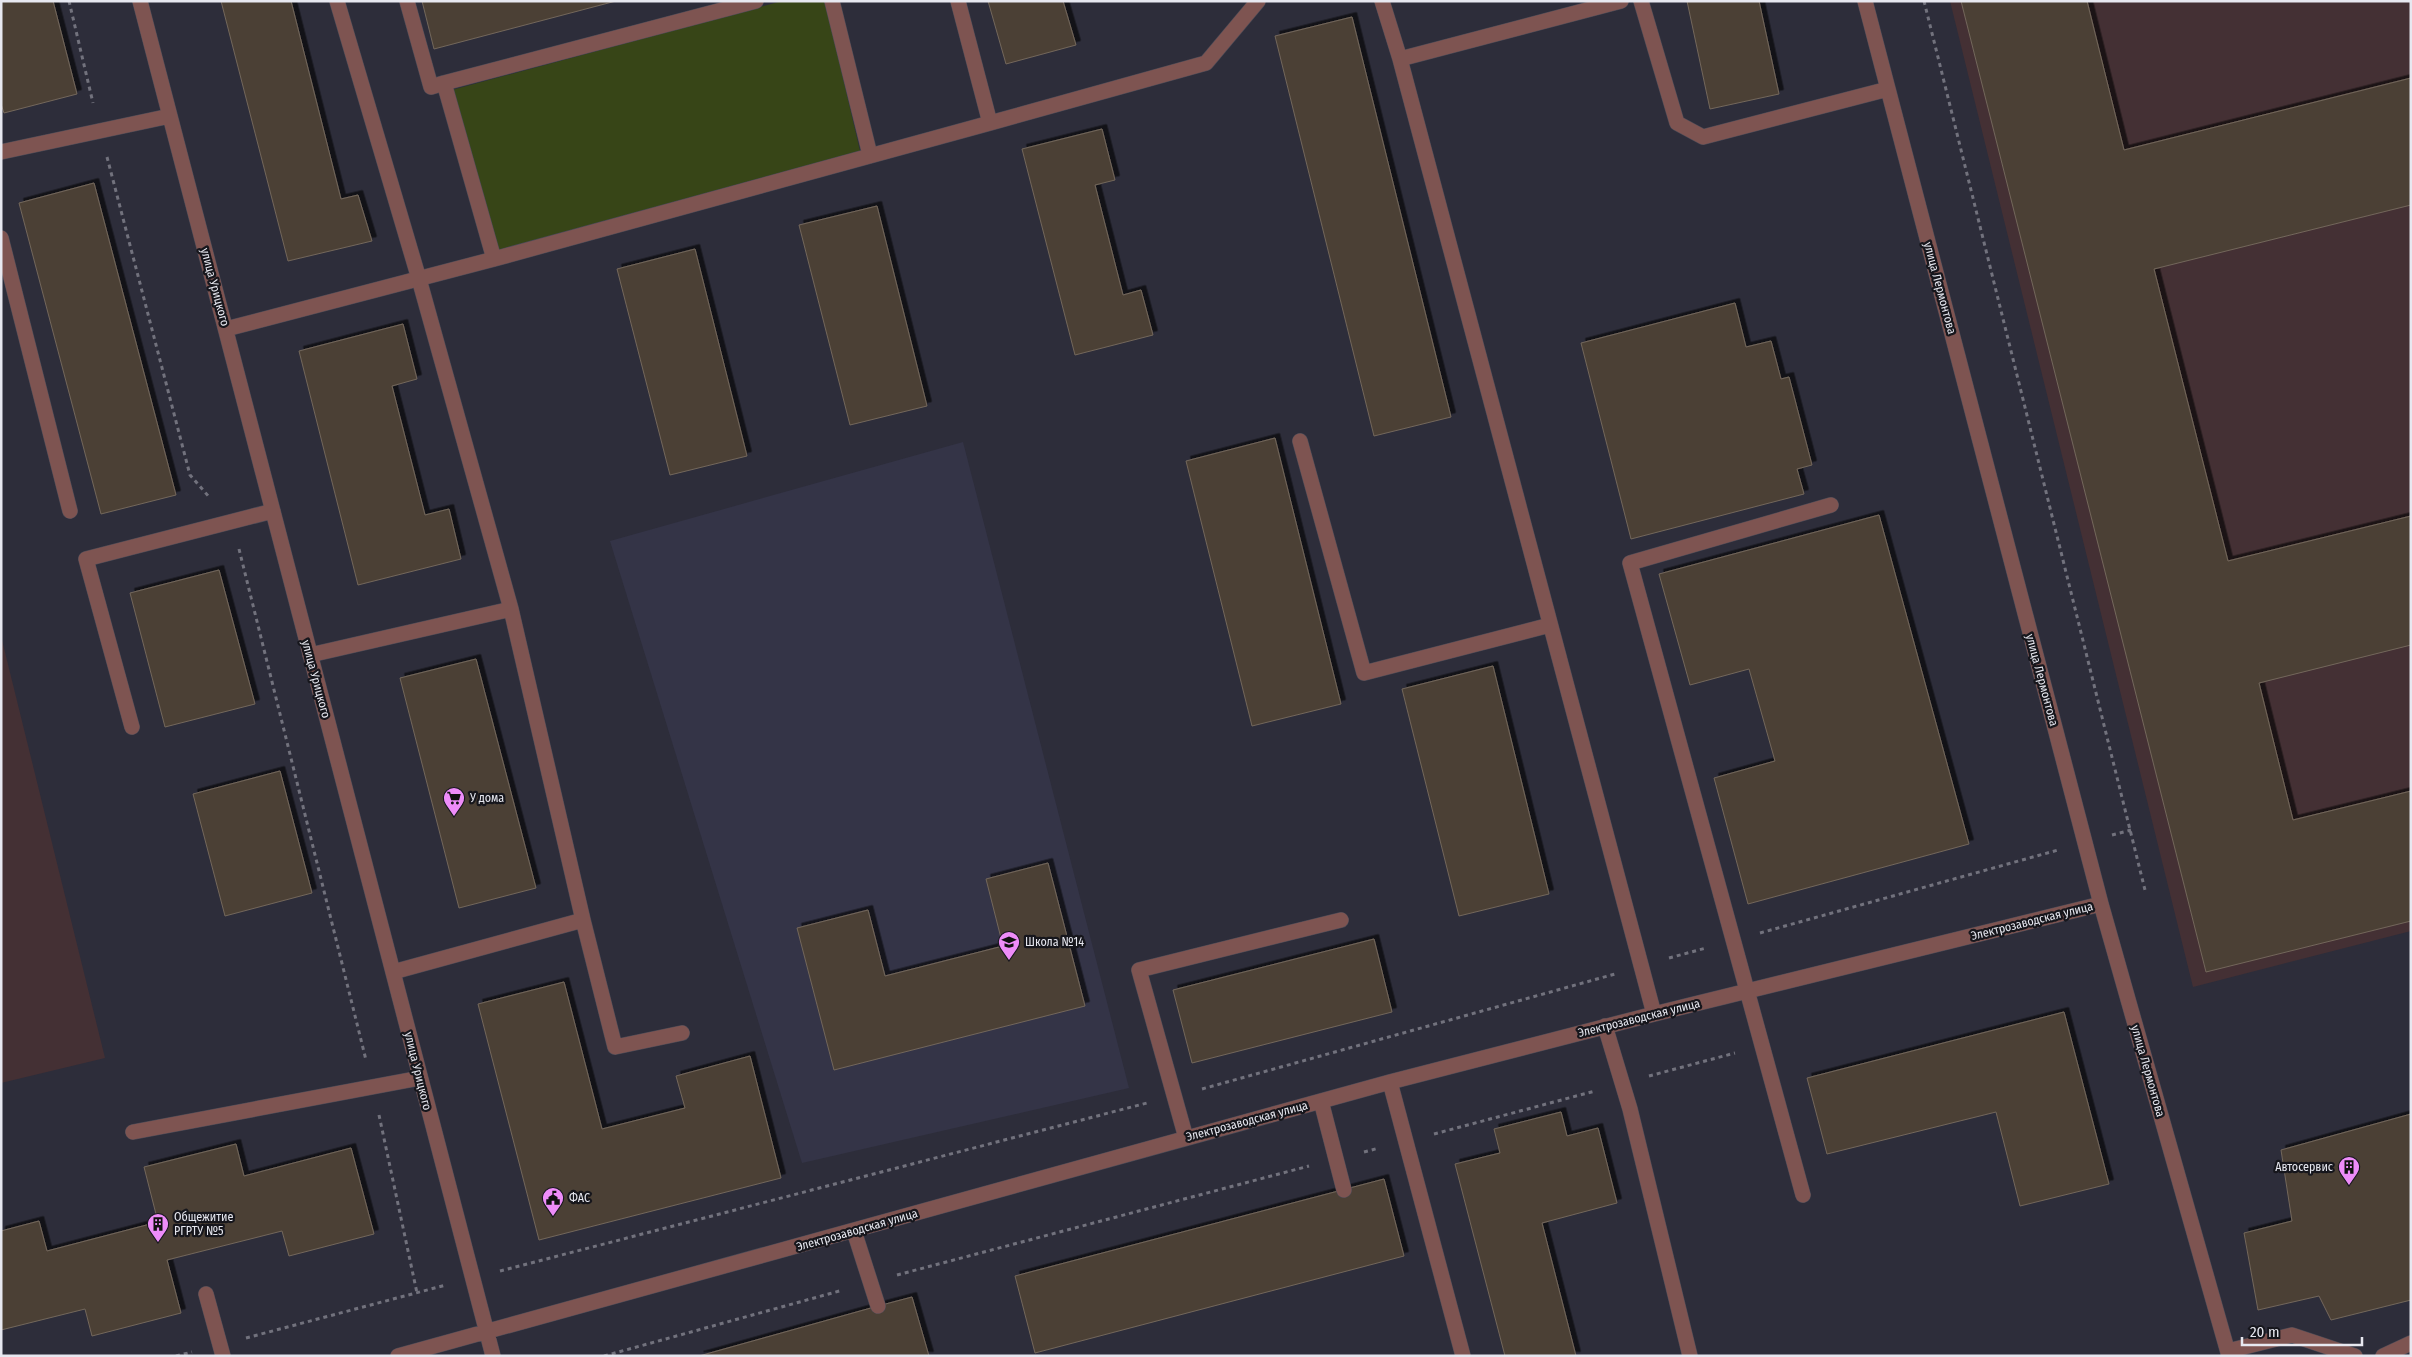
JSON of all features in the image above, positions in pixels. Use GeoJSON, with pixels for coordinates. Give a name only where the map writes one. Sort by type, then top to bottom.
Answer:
{"type":"FeatureCollection","features":[{"type":"Feature","properties":{"kind":"street","name":"улица Урицкого"},"geometry":{"type":"LineString","coordinates":[[140,1],[493,1356]]}},
{"type":"Feature","properties":{"kind":"street"},"geometry":{"type":"LineString","coordinates":[[337,1],[419,279],[510,609],[583,920],[615,1047],[682,1033]]}},
{"type":"Feature","properties":{"kind":"street"},"geometry":{"type":"LineString","coordinates":[[407,1],[431,86],[756,1]]}},
{"type":"Feature","properties":{"kind":"street"},"geometry":{"type":"LineString","coordinates":[[832,1],[870,155]]}},
{"type":"Feature","properties":{"kind":"street"},"geometry":{"type":"LineString","coordinates":[[958,1],[990,122]]}},
{"type":"Feature","properties":{"kind":"street"},"geometry":{"type":"LineString","coordinates":[[226,329],[494,259],[1206,62],[1258,1]]}},
{"type":"Feature","properties":{"kind":"street"},"geometry":{"type":"LineString","coordinates":[[1382,1],[1400,58],[1654,1014]]}},
{"type":"Feature","properties":{"kind":"street"},"geometry":{"type":"LineString","coordinates":[[1400,58],[1621,1]]}},
{"type":"Feature","properties":{"kind":"street"},"geometry":{"type":"LineString","coordinates":[[1640,1],[1677,123],[1703,137],[1888,88]]}},
{"type":"Feature","properties":{"kind":"street","name":"улица Лермонтова"},"geometry":{"type":"LineString","coordinates":[[1865,1],[2101,904],[2228,1353]]}},
{"type":"Feature","properties":{"kind":"street"},"geometry":{"type":"LineString","coordinates":[[444,83],[494,259]]}},
{"type":"Feature","properties":{"kind":"street"},"geometry":{"type":"LineString","coordinates":[[1,152],[170,116]]}},
{"type":"Feature","properties":{"kind":"street"},"geometry":{"type":"LineString","coordinates":[[1,238],[70,511]]}},
{"type":"Feature","properties":{"kind":"street"},"geometry":{"type":"LineString","coordinates":[[1300,441],[1364,674],[1550,625]]}},
{"type":"Feature","properties":{"kind":"street"},"geometry":{"type":"LineString","coordinates":[[1803,1195],[1630,563],[1831,505]]}},
{"type":"Feature","properties":{"kind":"street"},"geometry":{"type":"LineString","coordinates":[[132,727],[86,559],[233,523],[273,511]]}},
{"type":"Feature","properties":{"kind":"street"},"geometry":{"type":"LineString","coordinates":[[310,655],[510,609]]}},
{"type":"Feature","properties":{"kind":"street","name":"Электрозаводская улица"},"geometry":{"type":"LineString","coordinates":[[398,1356],[1390,1082],[1606,1026],[2101,904]]}},
{"type":"Feature","properties":{"kind":"street"},"geometry":{"type":"LineString","coordinates":[[393,972],[583,920]]}},
{"type":"Feature","properties":{"kind":"street"},"geometry":{"type":"LineString","coordinates":[[1186,1138],[1139,970],[1342,920]]}},
{"type":"Feature","properties":{"kind":"street"},"geometry":{"type":"LineString","coordinates":[[1606,1026],[1630,1109],[1690,1356]]}},
{"type":"Feature","properties":{"kind":"street"},"geometry":{"type":"LineString","coordinates":[[133,1132],[420,1078]]}},
{"type":"Feature","properties":{"kind":"street"},"geometry":{"type":"LineString","coordinates":[[1390,1082],[1463,1356]]}},
{"type":"Feature","properties":{"kind":"street"},"geometry":{"type":"LineString","coordinates":[[1321,1101],[1344,1190]]}},
{"type":"Feature","properties":{"kind":"street"},"geometry":{"type":"LineString","coordinates":[[854,1231],[878,1306]]}},
{"type":"Feature","properties":{"kind":"street"},"geometry":{"type":"LineString","coordinates":[[206,1294],[222,1350]]}},
{"type":"Feature","properties":{"kind":"street"},"geometry":{"type":"LineString","coordinates":[[2228,1353],[2292,1335],[2355,1356]]}},
{"type":"Feature","properties":{"kind":"street"},"geometry":{"type":"LineString","coordinates":[[2383,1356],[2411,1343]]}},
{"type":"Feature","properties":{"kind":"path"},"geometry":{"type":"LineString","coordinates":[[70,1],[100,131],[190,475],[233,523],[373,1088],[417,1293]]}},
{"type":"Feature","properties":{"kind":"path"},"geometry":{"type":"LineString","coordinates":[[1924,1],[2145,890]]}},
{"type":"Feature","properties":{"kind":"path"},"geometry":{"type":"LineString","coordinates":[[176,1356],[222,1350],[472,1278],[1174,1096]]}},
{"type":"Feature","properties":{"kind":"path"},"geometry":{"type":"LineString","coordinates":[[604,1356],[870,1282]]}},
{"type":"Feature","properties":{"kind":"shaded area"},"geometry":{"type":"Polygon","coordinates":[[[1950,1],[2411,1],[2411,931],[2193,987],[1950,1]]]}},
{"type":"Feature","properties":{"kind":"shaded area"},"geometry":{"type":"Polygon","coordinates":[[[963,442],[1129,1088],[802,1163],[610,541],[963,442]]]}},
{"type":"Feature","properties":{"kind":"shaded area"},"geometry":{"type":"Polygon","coordinates":[[[1,636],[105,1058],[1,1083],[1,636]]]}},
{"type":"Feature","properties":{"kind":"green space"},"geometry":{"type":"Polygon","coordinates":[[[782,1],[825,1],[860,151],[498,250],[452,90],[782,1]]]}},
{"type":"Feature","properties":{"kind":"building"},"geometry":{"type":"Polygon","coordinates":[[[1,1],[53,1],[77,94],[4,113],[1,104],[1,1]]]}},
{"type":"Feature","properties":{"kind":"building"},"geometry":{"type":"Polygon","coordinates":[[[221,1],[291,1],[341,199],[358,195],[372,241],[288,261],[221,1]]]}},
{"type":"Feature","properties":{"kind":"building"},"geometry":{"type":"Polygon","coordinates":[[[422,1],[616,1],[434,49],[422,1]]]}},
{"type":"Feature","properties":{"kind":"building"},"geometry":{"type":"Polygon","coordinates":[[[988,1],[1063,1],[1076,45],[1006,64],[988,1]]]}},
{"type":"Feature","properties":{"kind":"building"},"geometry":{"type":"Polygon","coordinates":[[[1687,1],[1759,1],[1779,94],[1710,109],[1687,1]]]}},
{"type":"Feature","properties":{"kind":"building"},"geometry":{"type":"Polygon","coordinates":[[[1961,1],[2087,1],[2124,150],[2411,78],[2411,205],[2154,269],[2228,561],[2411,516],[2411,645],[2259,683],[2293,820],[2411,791],[2411,921],[2206,972],[1961,1]]]}},
{"type":"Feature","properties":{"kind":"building"},"geometry":{"type":"Polygon","coordinates":[[[1352,17],[1451,417],[1374,436],[1275,36],[1352,17]]]}},
{"type":"Feature","properties":{"kind":"building"},"geometry":{"type":"Polygon","coordinates":[[[1102,129],[1115,180],[1095,185],[1123,295],[1141,290],[1153,335],[1075,355],[1022,149],[1102,129]]]}},
{"type":"Feature","properties":{"kind":"building"},"geometry":{"type":"Polygon","coordinates":[[[94,183],[176,495],[101,514],[19,203],[94,183]]]}},
{"type":"Feature","properties":{"kind":"building"},"geometry":{"type":"Polygon","coordinates":[[[877,206],[927,406],[850,425],[799,225],[877,206]]]}},
{"type":"Feature","properties":{"kind":"building"},"geometry":{"type":"Polygon","coordinates":[[[695,249],[747,456],[670,475],[617,269],[695,249]]]}},
{"type":"Feature","properties":{"kind":"building"},"geometry":{"type":"Polygon","coordinates":[[[1735,303],[1746,347],[1771,341],[1781,379],[1789,377],[1812,465],[1797,469],[1804,494],[1631,539],[1581,343],[1735,303]]]}},
{"type":"Feature","properties":{"kind":"building"},"geometry":{"type":"Polygon","coordinates":[[[403,324],[417,379],[392,386],[425,515],[449,509],[461,559],[358,585],[299,351],[403,324]]]}},
{"type":"Feature","properties":{"kind":"building"},"geometry":{"type":"Polygon","coordinates":[[[1275,438],[1341,704],[1252,726],[1186,461],[1275,438]]]}},
{"type":"Feature","properties":{"kind":"building"},"geometry":{"type":"Polygon","coordinates":[[[1879,515],[1969,844],[1748,904],[1714,778],[1775,761],[1749,669],[1690,685],[1659,574],[1879,515]]]}},
{"type":"Feature","properties":{"kind":"building"},"geometry":{"type":"Polygon","coordinates":[[[219,570],[255,704],[165,727],[130,593],[219,570]]]}},
{"type":"Feature","properties":{"kind":"building"},"geometry":{"type":"Polygon","coordinates":[[[476,659],[536,888],[459,908],[400,678],[476,659]]]}},
{"type":"Feature","properties":{"kind":"building"},"geometry":{"type":"Polygon","coordinates":[[[1493,666],[1549,894],[1459,916],[1402,689],[1493,666]]]}},
{"type":"Feature","properties":{"kind":"building"},"geometry":{"type":"Polygon","coordinates":[[[280,771],[312,893],[225,916],[193,794],[280,771]]]}},
{"type":"Feature","properties":{"kind":"building","name":"Школа №14"},"geometry":{"type":"Polygon","coordinates":[[[1048,863],[1085,1006],[834,1070],[797,928],[868,910],[885,976],[1003,946],[986,879],[1048,863]]]}},
{"type":"Feature","properties":{"kind":"building"},"geometry":{"type":"Polygon","coordinates":[[[1374,939],[1392,1012],[1192,1063],[1173,990],[1374,939]]]}},
{"type":"Feature","properties":{"kind":"building"},"geometry":{"type":"Polygon","coordinates":[[[564,982],[602,1129],[685,1108],[676,1076],[750,1056],[781,1178],[539,1240],[478,1004],[564,982]]]}},
{"type":"Feature","properties":{"kind":"building"},"geometry":{"type":"Polygon","coordinates":[[[2064,1012],[2109,1184],[2020,1206],[1996,1112],[1827,1154],[1807,1078],[2064,1012]]]}},
{"type":"Feature","properties":{"kind":"building"},"geometry":{"type":"Polygon","coordinates":[[[1561,1112],[1567,1136],[1598,1128],[1617,1203],[1542,1223],[1576,1356],[1505,1356],[1455,1164],[1500,1153],[1494,1129],[1561,1112]]]}},
{"type":"Feature","properties":{"kind":"building","name":"Автосервис"},"geometry":{"type":"Polygon","coordinates":[[[2411,1114],[2411,1300],[2331,1320],[2319,1296],[2258,1310],[2244,1233],[2292,1221],[2281,1150],[2411,1114]]]}},
{"type":"Feature","properties":{"kind":"building","name":"Общежитие РГРТУ №5"},"geometry":{"type":"Polygon","coordinates":[[[236,1144],[244,1176],[351,1148],[374,1234],[289,1256],[282,1231],[167,1260],[181,1313],[92,1336],[85,1309],[1,1330],[1,1231],[39,1221],[47,1251],[158,1222],[144,1167],[236,1144]]]}},
{"type":"Feature","properties":{"kind":"building"},"geometry":{"type":"Polygon","coordinates":[[[1384,1179],[1404,1256],[1035,1353],[1015,1276],[1384,1179]]]}},
{"type":"Feature","properties":{"kind":"building"},"geometry":{"type":"Polygon","coordinates":[[[912,1297],[929,1356],[699,1356],[878,1306],[912,1297]]]}},
{"type":"Feature","properties":{"kind":"place","name":"У дома"},"geometry":{"type":"Point","coordinates":[454,817]}},
{"type":"Feature","properties":{"kind":"place","name":"Школа №14"},"geometry":{"type":"Point","coordinates":[1009,961]}},
{"type":"Feature","properties":{"kind":"place","name":"Автосервис"},"geometry":{"type":"Point","coordinates":[2349,1186]}},
{"type":"Feature","properties":{"kind":"place","name":"ФАС"},"geometry":{"type":"Point","coordinates":[553,1217]}},
{"type":"Feature","properties":{"kind":"place","name":"Общежитие РГРТУ №5"},"geometry":{"type":"Point","coordinates":[158,1243]}}]}
